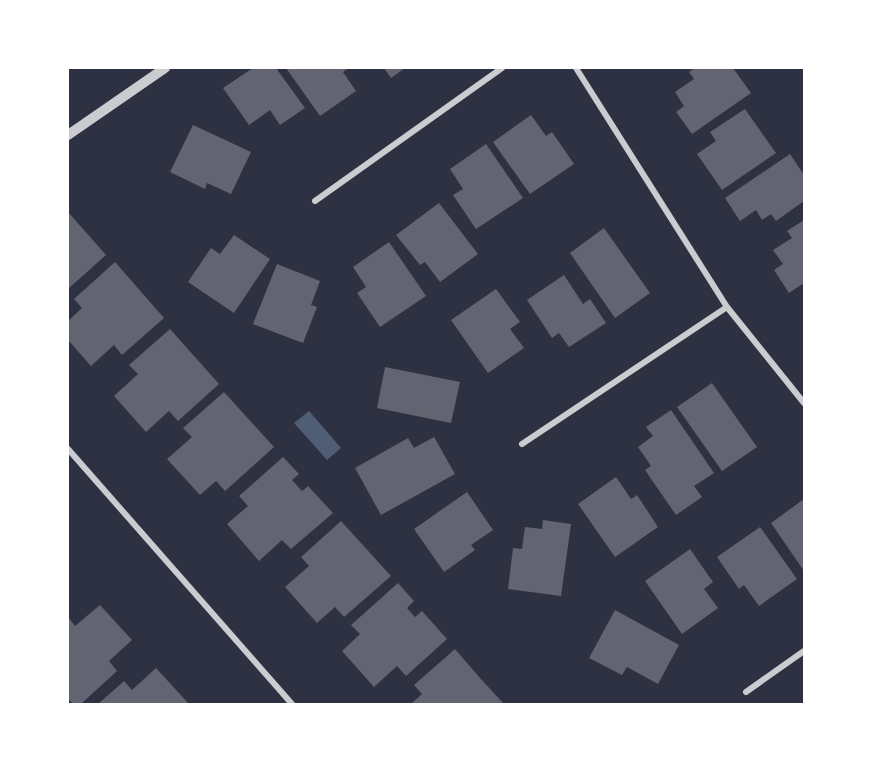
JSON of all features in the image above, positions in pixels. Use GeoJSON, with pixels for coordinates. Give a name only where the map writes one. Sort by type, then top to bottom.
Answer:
{"type":"FeatureCollection","features":[{"type":"Feature","properties":{"kind":"street"},"geometry":{"type":"LineString","coordinates":[[69,132],[165,68]]}},
{"type":"Feature","properties":{"kind":"street"},"geometry":{"type":"LineString","coordinates":[[315,201],[502,68]]}},
{"type":"Feature","properties":{"kind":"street"},"geometry":{"type":"LineString","coordinates":[[576,68],[727,307],[804,403]]}},
{"type":"Feature","properties":{"kind":"street"},"geometry":{"type":"LineString","coordinates":[[522,444],[727,307]]}},
{"type":"Feature","properties":{"kind":"street"},"geometry":{"type":"LineString","coordinates":[[68,449],[292,705]]}},
{"type":"Feature","properties":{"kind":"street"},"geometry":{"type":"LineString","coordinates":[[746,692],[804,651]]}},
{"type":"Feature","properties":{"kind":"water"},"geometry":{"type":"Polygon","coordinates":[[[309,411],[341,448],[327,460],[294,423],[309,411]]]}},
{"type":"Feature","properties":{"kind":"building"},"geometry":{"type":"Polygon","coordinates":[[[253,68],[276,68],[305,108],[280,125],[270,110],[249,125],[223,88],[253,68]]]}},
{"type":"Feature","properties":{"kind":"building"},"geometry":{"type":"Polygon","coordinates":[[[286,68],[349,68],[343,72],[356,91],[320,116],[286,68]]]}},
{"type":"Feature","properties":{"kind":"building"},"geometry":{"type":"Polygon","coordinates":[[[384,68],[405,68],[391,78],[384,68]]]}},
{"type":"Feature","properties":{"kind":"building"},"geometry":{"type":"Polygon","coordinates":[[[695,68],[733,68],[751,93],[692,134],[676,112],[684,106],[675,92],[694,79],[689,72],[695,68]]]}},
{"type":"Feature","properties":{"kind":"building"},"geometry":{"type":"Polygon","coordinates":[[[745,109],[776,153],[722,190],[697,154],[716,141],[710,132],[745,109]]]}},
{"type":"Feature","properties":{"kind":"building"},"geometry":{"type":"Polygon","coordinates":[[[531,115],[546,136],[552,132],[574,164],[530,194],[493,142],[531,115]]]}},
{"type":"Feature","properties":{"kind":"building"},"geometry":{"type":"Polygon","coordinates":[[[193,125],[251,152],[231,194],[207,183],[205,189],[170,172],[193,125]]]}},
{"type":"Feature","properties":{"kind":"building"},"geometry":{"type":"Polygon","coordinates":[[[486,144],[523,198],[476,229],[453,195],[463,189],[450,169],[486,144]]]}},
{"type":"Feature","properties":{"kind":"building"},"geometry":{"type":"Polygon","coordinates":[[[790,154],[804,175],[804,201],[776,221],[771,214],[762,220],[756,210],[740,221],[725,198],[790,154]]]}},
{"type":"Feature","properties":{"kind":"building"},"geometry":{"type":"Polygon","coordinates":[[[439,203],[478,254],[440,282],[425,262],[420,265],[396,235],[439,203]]]}},
{"type":"Feature","properties":{"kind":"building"},"geometry":{"type":"Polygon","coordinates":[[[68,212],[106,255],[68,289],[68,212]]]}},
{"type":"Feature","properties":{"kind":"building"},"geometry":{"type":"Polygon","coordinates":[[[804,220],[804,283],[789,293],[774,270],[783,264],[773,250],[792,238],[787,231],[804,220]]]}},
{"type":"Feature","properties":{"kind":"building"},"geometry":{"type":"Polygon","coordinates":[[[604,228],[650,293],[615,318],[570,253],[604,228]]]}},
{"type":"Feature","properties":{"kind":"building"},"geometry":{"type":"Polygon","coordinates":[[[234,235],[270,259],[234,313],[188,282],[211,248],[220,254],[234,235]]]}},
{"type":"Feature","properties":{"kind":"building"},"geometry":{"type":"Polygon","coordinates":[[[389,242],[426,296],[380,327],[357,293],[366,287],[353,267],[389,242]]]}},
{"type":"Feature","properties":{"kind":"building"},"geometry":{"type":"Polygon","coordinates":[[[115,262],[164,318],[122,355],[114,345],[91,366],[68,340],[68,321],[82,308],[74,299],[115,262]]]}},
{"type":"Feature","properties":{"kind":"building"},"geometry":{"type":"Polygon","coordinates":[[[277,264],[320,281],[311,305],[317,307],[303,343],[253,324],[277,264]]]}},
{"type":"Feature","properties":{"kind":"building"},"geometry":{"type":"Polygon","coordinates":[[[564,275],[583,304],[590,299],[606,323],[569,347],[559,333],[552,338],[527,300],[564,275]]]}},
{"type":"Feature","properties":{"kind":"building"},"geometry":{"type":"Polygon","coordinates":[[[496,289],[520,322],[510,329],[524,348],[488,373],[451,320],[496,289]]]}},
{"type":"Feature","properties":{"kind":"building"},"geometry":{"type":"Polygon","coordinates":[[[170,329],[219,384],[178,421],[169,411],[146,432],[114,396],[138,374],[129,365],[170,329]]]}},
{"type":"Feature","properties":{"kind":"building"},"geometry":{"type":"Polygon","coordinates":[[[385,367],[460,382],[451,423],[377,408],[385,367]]]}},
{"type":"Feature","properties":{"kind":"building"},"geometry":{"type":"Polygon","coordinates":[[[712,383],[757,447],[722,471],[677,407],[712,383]]]}},
{"type":"Feature","properties":{"kind":"building"},"geometry":{"type":"Polygon","coordinates":[[[224,392],[274,447],[225,491],[216,481],[200,495],[167,459],[192,437],[183,428],[224,392]]]}},
{"type":"Feature","properties":{"kind":"building"},"geometry":{"type":"Polygon","coordinates":[[[671,410],[714,473],[694,486],[702,497],[676,515],[645,470],[651,466],[638,447],[653,436],[646,427],[671,410]]]}},
{"type":"Feature","properties":{"kind":"building"},"geometry":{"type":"Polygon","coordinates":[[[434,437],[455,474],[381,515],[355,468],[408,438],[414,448],[434,437]]]}},
{"type":"Feature","properties":{"kind":"building"},"geometry":{"type":"Polygon","coordinates":[[[283,457],[299,474],[292,480],[302,491],[308,486],[333,513],[291,549],[282,540],[259,561],[227,524],[248,506],[239,496],[283,457]]]}},
{"type":"Feature","properties":{"kind":"building"},"geometry":{"type":"Polygon","coordinates":[[[616,477],[631,499],[637,495],[658,527],[615,557],[578,504],[616,477]]]}},
{"type":"Feature","properties":{"kind":"building"},"geometry":{"type":"Polygon","coordinates":[[[467,492],[493,530],[471,545],[475,550],[444,572],[414,529],[467,492]]]}},
{"type":"Feature","properties":{"kind":"building"},"geometry":{"type":"Polygon","coordinates":[[[804,499],[804,571],[771,523],[804,499]]]}},
{"type":"Feature","properties":{"kind":"building"},"geometry":{"type":"Polygon","coordinates":[[[543,520],[571,524],[561,596],[508,589],[513,548],[522,549],[525,527],[542,529],[543,520]]]}},
{"type":"Feature","properties":{"kind":"building"},"geometry":{"type":"Polygon","coordinates":[[[341,521],[391,576],[344,617],[335,607],[317,623],[285,587],[309,566],[301,557],[341,521]]]}},
{"type":"Feature","properties":{"kind":"building"},"geometry":{"type":"Polygon","coordinates":[[[760,527],[797,579],[759,606],[744,585],[739,589],[717,557],[760,527]]]}},
{"type":"Feature","properties":{"kind":"building"},"geometry":{"type":"Polygon","coordinates":[[[690,549],[713,582],[704,589],[718,608],[682,634],[645,581],[690,549]]]}},
{"type":"Feature","properties":{"kind":"building"},"geometry":{"type":"Polygon","coordinates":[[[398,583],[414,601],[407,608],[415,617],[422,611],[447,639],[406,676],[397,666],[374,687],[342,651],[360,634],[351,625],[398,583]]]}},
{"type":"Feature","properties":{"kind":"building"},"geometry":{"type":"Polygon","coordinates":[[[100,605],[132,640],[109,661],[117,671],[81,704],[73,704],[68,699],[68,617],[75,626],[100,605]]]}},
{"type":"Feature","properties":{"kind":"building"},"geometry":{"type":"Polygon","coordinates":[[[615,610],[679,645],[658,684],[627,667],[622,675],[589,658],[615,610]]]}},
{"type":"Feature","properties":{"kind":"building"},"geometry":{"type":"Polygon","coordinates":[[[455,649],[504,704],[411,704],[422,694],[414,685],[455,649]]]}},
{"type":"Feature","properties":{"kind":"building"},"geometry":{"type":"Polygon","coordinates":[[[156,668],[189,704],[98,704],[124,681],[132,690],[156,668]]]}}]}
